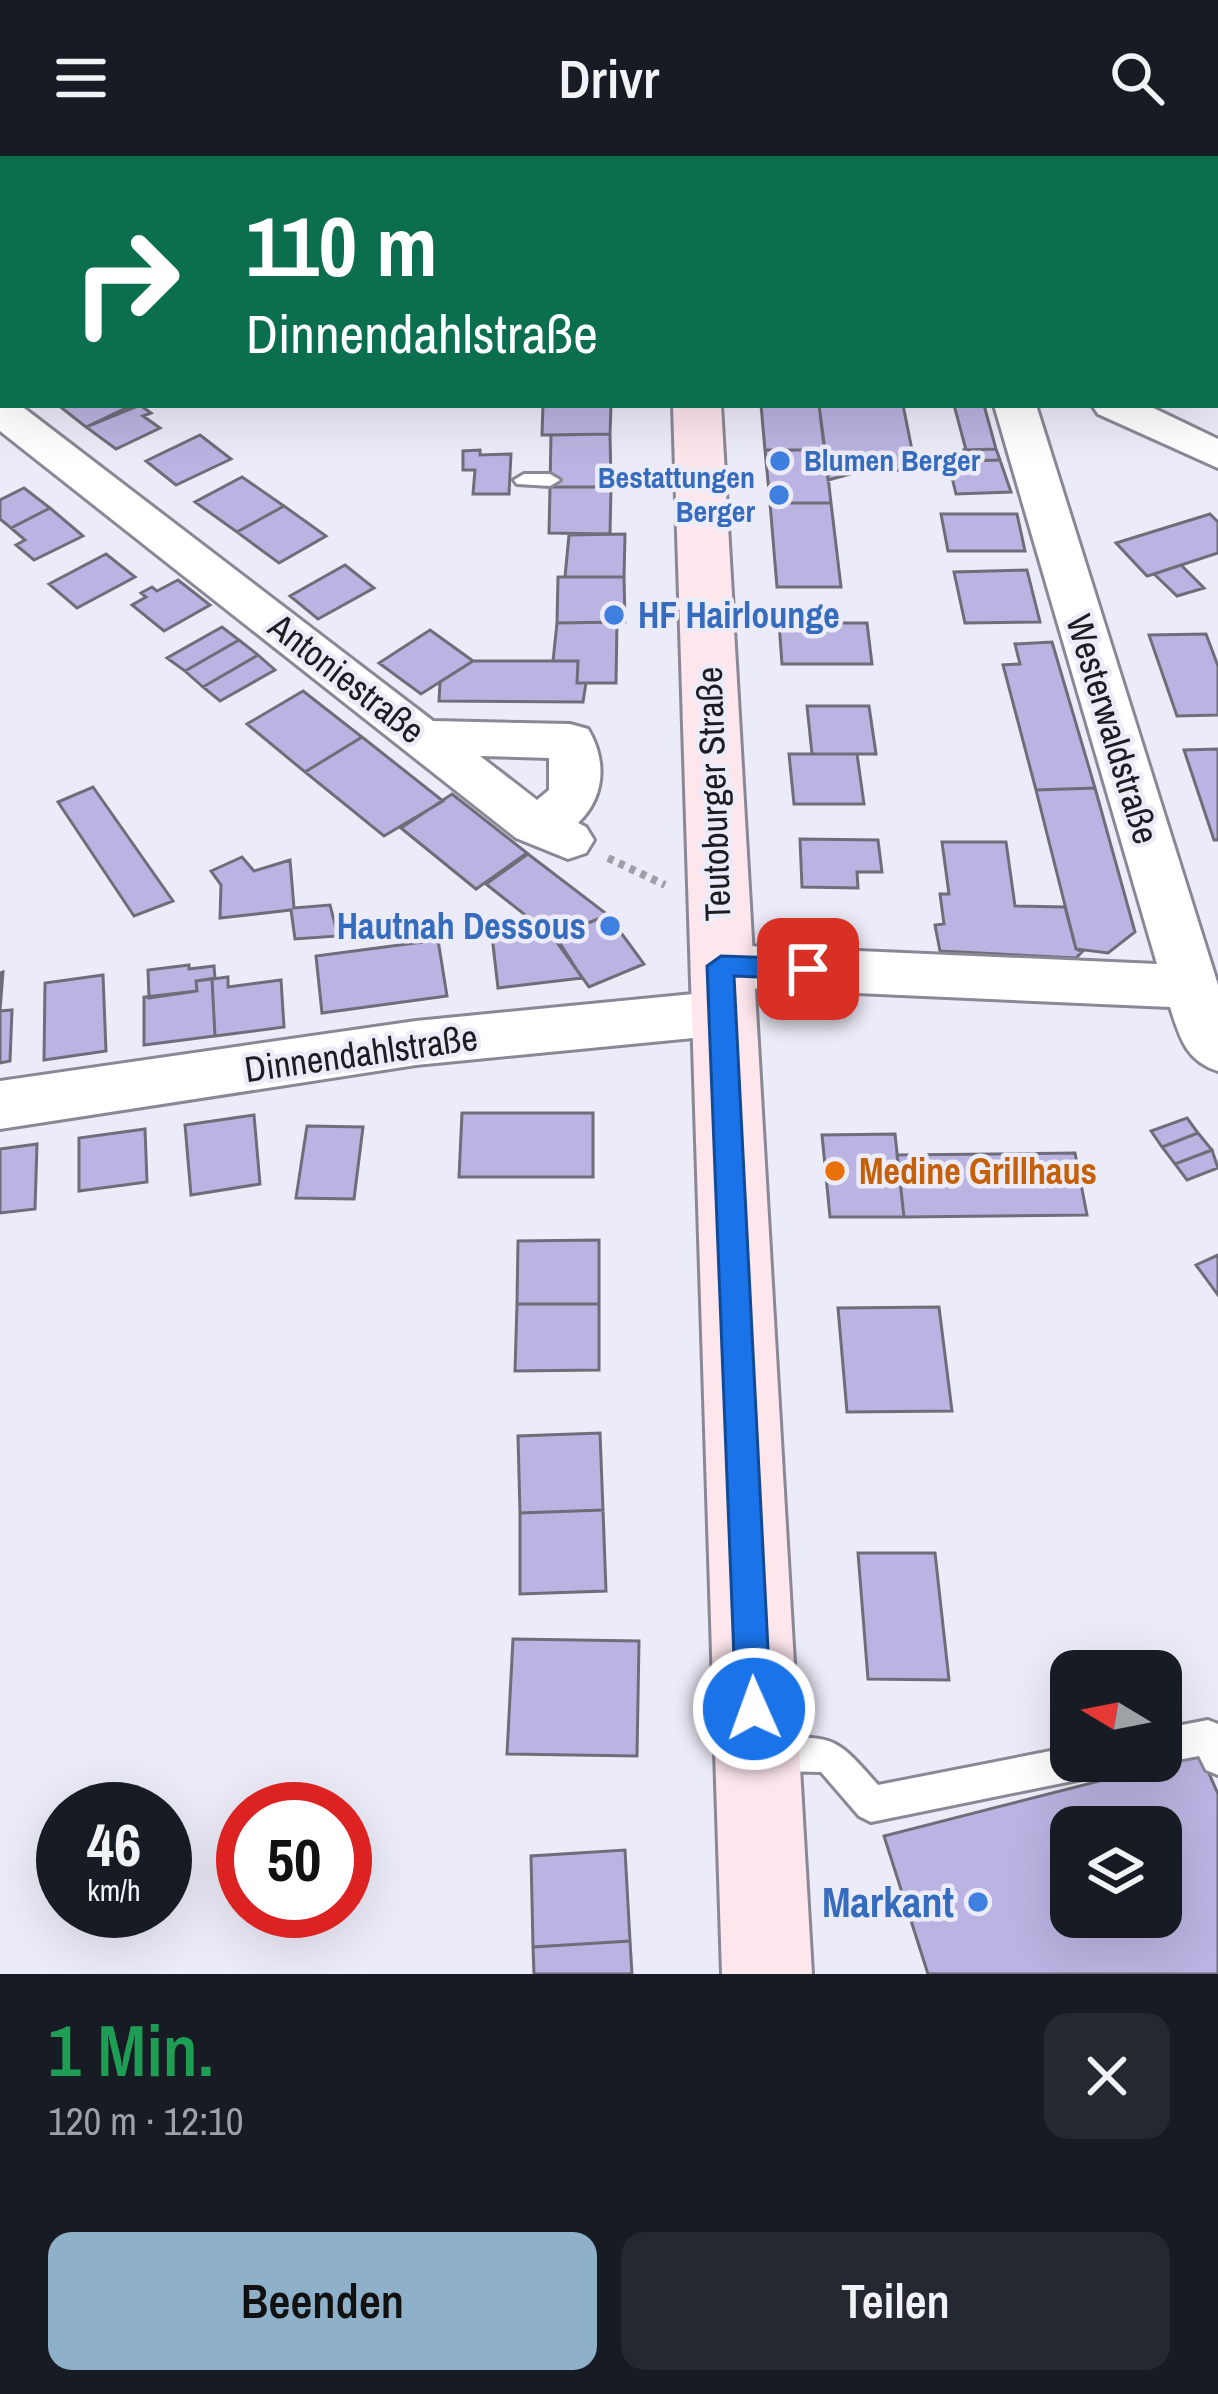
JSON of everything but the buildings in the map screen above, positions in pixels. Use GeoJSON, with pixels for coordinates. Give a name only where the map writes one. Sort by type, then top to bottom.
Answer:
{"type":"FeatureCollection","features":[{"type":"Feature","properties":{"kind":"main road","name":"Teutoburger Straße"},"geometry":{"type":"LineString","coordinates":[[697,408],[766,1974]]}},
{"type":"Feature","properties":{"kind":"street","name":"Westerwaldstraße"},"geometry":{"type":"LineString","coordinates":[[1016,408],[1191,987],[1207,1035],[1218,1049]]}},
{"type":"Feature","properties":{"kind":"street"},"geometry":{"type":"LineString","coordinates":[[1120,408],[1218,455]]}},
{"type":"Feature","properties":{"kind":"street","name":"Antoniestraße"},"geometry":{"type":"LineString","coordinates":[[0,410],[551,832]]}},
{"type":"Feature","properties":{"kind":"street"},"geometry":{"type":"LineString","coordinates":[[424,737],[570,741],[578,783],[574,798],[557,814],[551,832]]}},
{"type":"Feature","properties":{"kind":"street","name":"Dinnendahlstraße"},"geometry":{"type":"LineString","coordinates":[[0,1105],[416,1042],[720,962],[1191,987]]}},
{"type":"Feature","properties":{"kind":"lane"},"geometry":{"type":"LineString","coordinates":[[610,479],[700,478]]}},
{"type":"Feature","properties":{"kind":"lane"},"geometry":{"type":"LineString","coordinates":[[524,480],[550,480]]}},
{"type":"Feature","properties":{"kind":"lane"},"geometry":{"type":"LineString","coordinates":[[1182,1742],[1208,1737],[1218,1759]]}},
{"type":"Feature","properties":{"kind":"lane"},"geometry":{"type":"LineString","coordinates":[[755,1754],[829,1755],[871,1804],[1050,1768]]}},
{"type":"Feature","properties":{"kind":"path"},"geometry":{"type":"LineString","coordinates":[[551,832],[720,962]]}},
{"type":"Feature","properties":{"kind":"place","name":"Blumen Berger"},"geometry":{"type":"Point","coordinates":[780,461]}},
{"type":"Feature","properties":{"kind":"place","name":"Bestattungen Berger"},"geometry":{"type":"Point","coordinates":[779,495]}},
{"type":"Feature","properties":{"kind":"place","name":"HF Hairlounge"},"geometry":{"type":"Point","coordinates":[614,615]}},
{"type":"Feature","properties":{"kind":"place","name":"Hautnah Dessous"},"geometry":{"type":"Point","coordinates":[610,926]}},
{"type":"Feature","properties":{"kind":"place","name":"Medine Grillhaus"},"geometry":{"type":"Point","coordinates":[835,1171]}},
{"type":"Feature","properties":{"kind":"place","name":"Markant"},"geometry":{"type":"Point","coordinates":[978,1902]}},
{"type":"Feature","properties":{"kind":"route"},"geometry":{"type":"LineString","coordinates":[[754,1709],[721,966],[808,969]]}}]}
